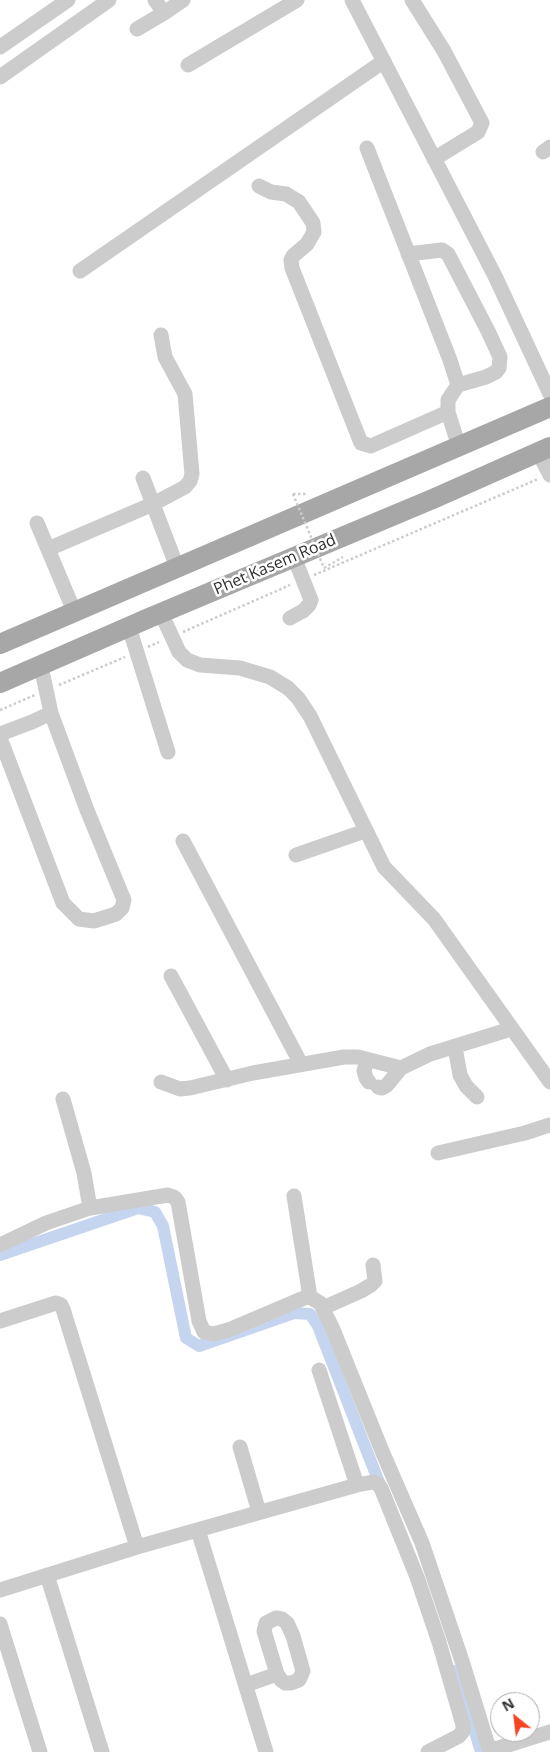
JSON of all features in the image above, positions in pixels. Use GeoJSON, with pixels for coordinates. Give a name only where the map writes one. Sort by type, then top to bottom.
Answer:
{"type":"FeatureCollection","features":[{"type":"Feature","properties":{"kind":"main road"},"geometry":{"type":"LineString","coordinates":[[0,644],[550,407]]}},
{"type":"Feature","properties":{"kind":"main road","name":"Phet Kasem Road"},"geometry":{"type":"LineString","coordinates":[[0,683],[161,613],[436,498],[544,449]]}},
{"type":"Feature","properties":{"kind":"street"},"geometry":{"type":"LineString","coordinates":[[0,46],[68,0]]}},
{"type":"Feature","properties":{"kind":"street"},"geometry":{"type":"LineString","coordinates":[[0,77],[109,0]]}},
{"type":"Feature","properties":{"kind":"street"},"geometry":{"type":"LineString","coordinates":[[137,29],[160,6],[182,0]]}},
{"type":"Feature","properties":{"kind":"street"},"geometry":{"type":"LineString","coordinates":[[188,65],[297,0]]}},
{"type":"Feature","properties":{"kind":"street"},"geometry":{"type":"LineString","coordinates":[[352,0],[495,276],[550,394]]}},
{"type":"Feature","properties":{"kind":"street"},"geometry":{"type":"LineString","coordinates":[[412,0],[444,51],[482,123],[478,132],[434,159]]}},
{"type":"Feature","properties":{"kind":"street"},"geometry":{"type":"LineString","coordinates":[[80,271],[384,61]]}},
{"type":"Feature","properties":{"kind":"street"},"geometry":{"type":"LineString","coordinates":[[367,148],[458,385]]}},
{"type":"Feature","properties":{"kind":"street"},"geometry":{"type":"LineString","coordinates":[[259,186],[271,192],[286,194],[299,202],[313,223],[314,232],[306,244],[293,256],[291,260],[292,268],[361,443],[371,446],[448,412]]}},
{"type":"Feature","properties":{"kind":"street"},"geometry":{"type":"LineString","coordinates":[[408,254],[442,250],[448,254],[500,357],[499,368],[496,372],[458,385],[448,400],[448,412],[459,447]]}},
{"type":"Feature","properties":{"kind":"street"},"geometry":{"type":"LineString","coordinates":[[48,549],[153,504],[185,487],[190,481],[192,474],[185,394],[166,357],[161,335]]}},
{"type":"Feature","properties":{"kind":"street"},"geometry":{"type":"LineString","coordinates":[[544,449],[550,474]]}},
{"type":"Feature","properties":{"kind":"street"},"geometry":{"type":"LineString","coordinates":[[143,478],[177,567]]}},
{"type":"Feature","properties":{"kind":"street"},"geometry":{"type":"LineString","coordinates":[[37,523],[74,612]]}},
{"type":"Feature","properties":{"kind":"street"},"geometry":{"type":"LineString","coordinates":[[290,618],[303,611],[311,600],[294,557]]}},
{"type":"Feature","properties":{"kind":"street"},"geometry":{"type":"LineString","coordinates":[[161,613],[179,652],[187,660],[200,665],[240,668],[270,677],[288,688],[298,698],[310,716],[384,867],[434,919],[550,1082]]}},
{"type":"Feature","properties":{"kind":"street"},"geometry":{"type":"LineString","coordinates":[[129,627],[168,752]]}},
{"type":"Feature","properties":{"kind":"street"},"geometry":{"type":"LineString","coordinates":[[0,738],[63,903],[79,919],[94,922],[116,914],[122,908],[124,900],[50,713],[41,666]]}},
{"type":"Feature","properties":{"kind":"street"},"geometry":{"type":"LineString","coordinates":[[0,734],[50,713]]}},
{"type":"Feature","properties":{"kind":"street"},"geometry":{"type":"LineString","coordinates":[[296,855],[365,831]]}},
{"type":"Feature","properties":{"kind":"street"},"geometry":{"type":"LineString","coordinates":[[183,841],[274,1016],[302,1064]]}},
{"type":"Feature","properties":{"kind":"street"},"geometry":{"type":"LineString","coordinates":[[171,976],[227,1080]]}},
{"type":"Feature","properties":{"kind":"street"},"geometry":{"type":"LineString","coordinates":[[367,1060],[364,1071],[366,1078],[373,1085],[382,1088],[387,1085],[401,1068],[430,1054],[511,1029]]}},
{"type":"Feature","properties":{"kind":"street"},"geometry":{"type":"LineString","coordinates":[[455,1047],[460,1075],[466,1086],[478,1098]]}},
{"type":"Feature","properties":{"kind":"street"},"geometry":{"type":"LineString","coordinates":[[161,1082],[180,1089],[190,1088],[253,1073],[344,1057],[358,1057],[401,1068]]}},
{"type":"Feature","properties":{"kind":"street"},"geometry":{"type":"LineString","coordinates":[[63,1099],[84,1173],[90,1208]]}},
{"type":"Feature","properties":{"kind":"street"},"geometry":{"type":"LineString","coordinates":[[438,1154],[550,1125]]}},
{"type":"Feature","properties":{"kind":"street"},"geometry":{"type":"LineString","coordinates":[[0,1245],[46,1223],[90,1208],[168,1195],[174,1197],[178,1202],[200,1328],[204,1332],[214,1334],[231,1329],[304,1298],[310,1297],[320,1303],[422,1542],[462,1661],[488,1748]]}},
{"type":"Feature","properties":{"kind":"street"},"geometry":{"type":"LineString","coordinates":[[294,1196],[310,1297]]}},
{"type":"Feature","properties":{"kind":"street"},"geometry":{"type":"LineString","coordinates":[[323,1308],[371,1285],[375,1281],[373,1265]]}},
{"type":"Feature","properties":{"kind":"street"},"geometry":{"type":"LineString","coordinates":[[0,1321],[56,1304],[61,1305],[137,1547]]}},
{"type":"Feature","properties":{"kind":"street"},"geometry":{"type":"LineString","coordinates":[[319,1370],[357,1485]]}},
{"type":"Feature","properties":{"kind":"street"},"geometry":{"type":"LineString","coordinates":[[240,1447],[259,1512]]}},
{"type":"Feature","properties":{"kind":"street"},"geometry":{"type":"LineString","coordinates":[[0,1590],[137,1547],[373,1482],[381,1488],[416,1577],[439,1642],[461,1716],[463,1731],[459,1736],[428,1752]]}},
{"type":"Feature","properties":{"kind":"street"},"geometry":{"type":"LineString","coordinates":[[198,1530],[266,1752]]}},
{"type":"Feature","properties":{"kind":"street"},"geometry":{"type":"LineString","coordinates":[[47,1575],[102,1752]]}},
{"type":"Feature","properties":{"kind":"street"},"geometry":{"type":"LineString","coordinates":[[0,1624],[40,1752]]}},
{"type":"Feature","properties":{"kind":"street"},"geometry":{"type":"LineString","coordinates":[[246,1685],[277,1674]]}},
{"type":"Feature","properties":{"kind":"street"},"geometry":{"type":"LineString","coordinates":[[488,1748],[550,1732]]}},
{"type":"Feature","properties":{"kind":"street"},"geometry":{"type":"LineString","coordinates":[[488,1748],[501,1742]]}},
{"type":"Feature","properties":{"kind":"path"},"geometry":{"type":"LineString","coordinates":[[0,710],[550,474]]}},
{"type":"Feature","properties":{"kind":"path"},"geometry":{"type":"LineString","coordinates":[[313,493],[293,494],[324,568],[343,557]]}},
{"type":"Feature","properties":{"kind":"waterway"},"geometry":{"type":"LineString","coordinates":[[0,1255],[138,1208],[155,1212],[163,1226],[186,1338],[199,1346],[294,1313],[310,1314],[318,1326],[382,1490]]}},
{"type":"Feature","properties":{"kind":"waterway"},"geometry":{"type":"LineString","coordinates":[[454,1671],[465,1699],[481,1752]]}}]}
